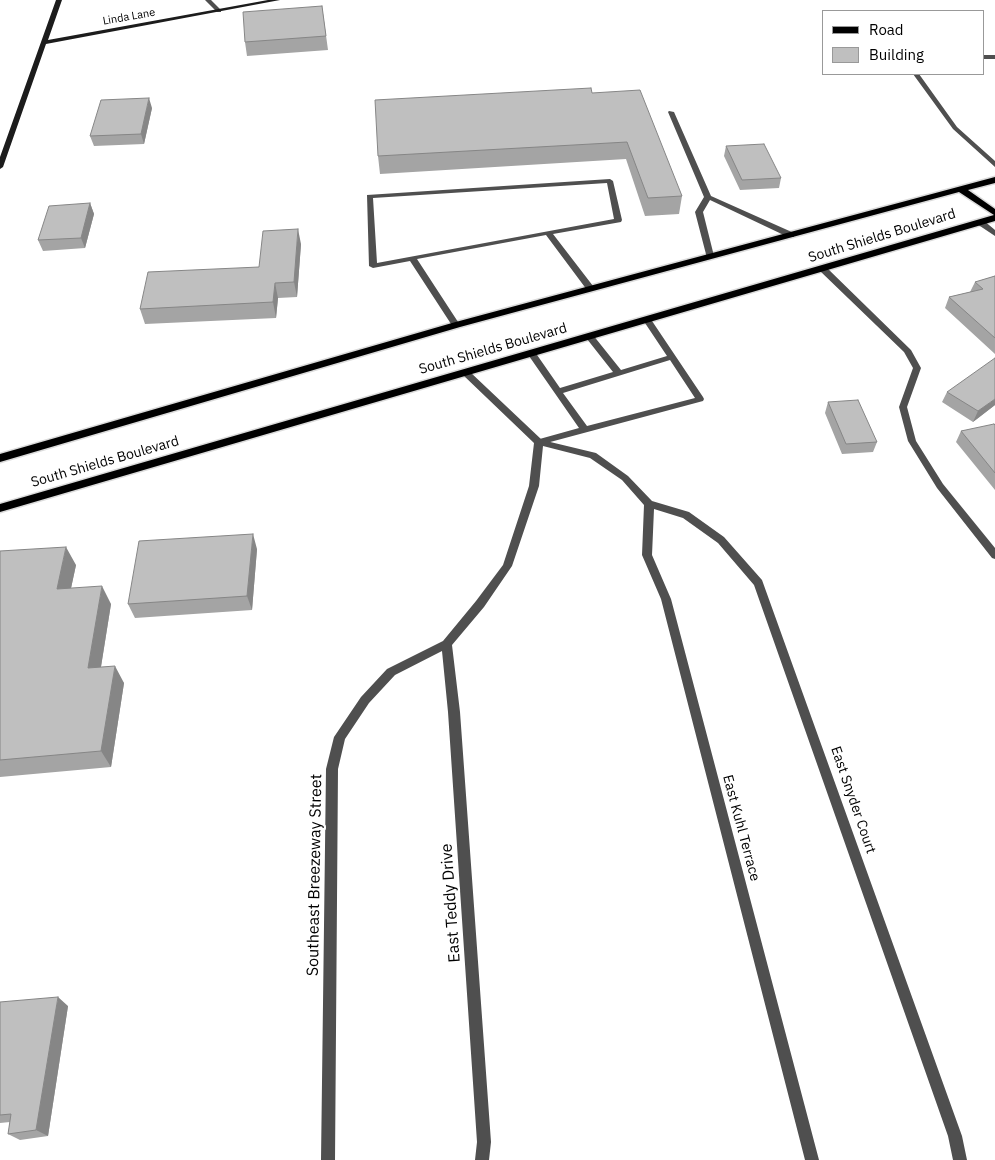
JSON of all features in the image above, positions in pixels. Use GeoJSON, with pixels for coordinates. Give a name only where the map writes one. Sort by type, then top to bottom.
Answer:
{"type":"FeatureCollection","features":[{"type":"Feature","properties":{"kind":"main road","name":"South Shields Boulevard"},"geometry":{"type":"LineString","coordinates":[[0,458],[456,325],[995,180]]}},
{"type":"Feature","properties":{"kind":"main road"},"geometry":{"type":"LineString","coordinates":[[962,190],[995,213]]}},
{"type":"Feature","properties":{"kind":"main road","name":"South Shields Boulevard"},"geometry":{"type":"LineString","coordinates":[[0,508],[995,218]]}},
{"type":"Feature","properties":{"kind":"street"},"geometry":{"type":"LineString","coordinates":[[0,168],[59,0]]}},
{"type":"Feature","properties":{"kind":"street"},"geometry":{"type":"LineString","coordinates":[[208,0],[219,11]]}},
{"type":"Feature","properties":{"kind":"street","name":"Linda Lane"},"geometry":{"type":"LineString","coordinates":[[43,43],[276,0]]}},
{"type":"Feature","properties":{"kind":"street"},"geometry":{"type":"LineString","coordinates":[[917,75],[955,128],[995,165]]}},
{"type":"Feature","properties":{"kind":"street"},"geometry":{"type":"LineString","coordinates":[[671,112],[708,197],[791,235]]}},
{"type":"Feature","properties":{"kind":"street"},"geometry":{"type":"LineString","coordinates":[[610,181],[618,220],[412,258],[373,266],[369,196],[610,181]]}},
{"type":"Feature","properties":{"kind":"street"},"geometry":{"type":"LineString","coordinates":[[708,197],[699,212],[710,256]]}},
{"type":"Feature","properties":{"kind":"street"},"geometry":{"type":"LineString","coordinates":[[980,222],[995,234]]}},
{"type":"Feature","properties":{"kind":"street"},"geometry":{"type":"LineString","coordinates":[[548,233],[590,288]]}},
{"type":"Feature","properties":{"kind":"street"},"geometry":{"type":"LineString","coordinates":[[412,258],[456,325]]}},
{"type":"Feature","properties":{"kind":"street"},"geometry":{"type":"LineString","coordinates":[[823,269],[907,350],[917,368],[903,407],[912,441],[940,486],[995,555]]}},
{"type":"Feature","properties":{"kind":"street"},"geometry":{"type":"LineString","coordinates":[[539,442],[700,399],[647,320]]}},
{"type":"Feature","properties":{"kind":"street"},"geometry":{"type":"LineString","coordinates":[[590,337],[619,373]]}},
{"type":"Feature","properties":{"kind":"street"},"geometry":{"type":"LineString","coordinates":[[532,354],[585,430]]}},
{"type":"Feature","properties":{"kind":"street"},"geometry":{"type":"LineString","coordinates":[[559,391],[672,357]]}},
{"type":"Feature","properties":{"kind":"street"},"geometry":{"type":"LineString","coordinates":[[466,373],[539,442],[593,455],[624,478],[648,504]]}},
{"type":"Feature","properties":{"kind":"street"},"geometry":{"type":"LineString","coordinates":[[447,644],[480,604],[507,566],[534,486],[539,442]]}},
{"type":"Feature","properties":{"kind":"street","name":"East Kuhl Terrace"},"geometry":{"type":"LineString","coordinates":[[648,504],[647,555],[666,598],[812,1160]]}},
{"type":"Feature","properties":{"kind":"street","name":"East Snyder Court"},"geometry":{"type":"LineString","coordinates":[[648,504],[686,515],[720,540],[758,583],[948,1117],[960,1160]]}},
{"type":"Feature","properties":{"kind":"street","name":"Southeast Breezeway Street"},"geometry":{"type":"LineString","coordinates":[[328,1160],[332,769],[340,736],[365,700],[391,672],[447,644]]}},
{"type":"Feature","properties":{"kind":"street","name":"East Teddy Drive"},"geometry":{"type":"LineString","coordinates":[[447,644],[455,722],[484,1132],[482,1160]]}},
{"type":"Feature","properties":{"kind":"building"},"geometry":{"type":"Polygon","coordinates":[[[322,6],[326,36],[245,42],[243,12],[322,6]]]}},
{"type":"Feature","properties":{"kind":"building"},"geometry":{"type":"Polygon","coordinates":[[[591,88],[592,93],[640,90],[682,196],[648,198],[627,142],[378,156],[375,100],[591,88]]]}},
{"type":"Feature","properties":{"kind":"building"},"geometry":{"type":"Polygon","coordinates":[[[149,98],[141,134],[90,136],[101,100],[149,98]]]}},
{"type":"Feature","properties":{"kind":"building"},"geometry":{"type":"Polygon","coordinates":[[[764,144],[781,178],[742,180],[726,146],[764,144]]]}},
{"type":"Feature","properties":{"kind":"building"},"geometry":{"type":"Polygon","coordinates":[[[90,203],[81,238],[38,240],[49,206],[90,203]]]}},
{"type":"Feature","properties":{"kind":"building"},"geometry":{"type":"Polygon","coordinates":[[[298,229],[294,282],[275,283],[273,302],[140,309],[148,272],[259,267],[263,231],[298,229]]]}},
{"type":"Feature","properties":{"kind":"building"},"geometry":{"type":"Polygon","coordinates":[[[995,276],[995,338],[949,297],[983,289],[975,282],[995,276]]]}},
{"type":"Feature","properties":{"kind":"building"},"geometry":{"type":"Polygon","coordinates":[[[995,358],[995,399],[978,411],[947,392],[995,358]]]}},
{"type":"Feature","properties":{"kind":"building"},"geometry":{"type":"Polygon","coordinates":[[[858,400],[877,442],[846,444],[828,402],[858,400]]]}},
{"type":"Feature","properties":{"kind":"building"},"geometry":{"type":"Polygon","coordinates":[[[995,425],[995,473],[961,431],[995,425]]]}},
{"type":"Feature","properties":{"kind":"building"},"geometry":{"type":"Polygon","coordinates":[[[253,534],[247,596],[128,604],[139,541],[253,534]]]}},
{"type":"Feature","properties":{"kind":"building"},"geometry":{"type":"Polygon","coordinates":[[[66,547],[57,589],[102,586],[88,668],[115,666],[101,751],[0,760],[0,551],[66,547]]]}},
{"type":"Feature","properties":{"kind":"building"},"geometry":{"type":"Polygon","coordinates":[[[58,997],[36,1130],[8,1134],[11,1114],[0,1115],[0,1002],[58,997]]]}}]}
